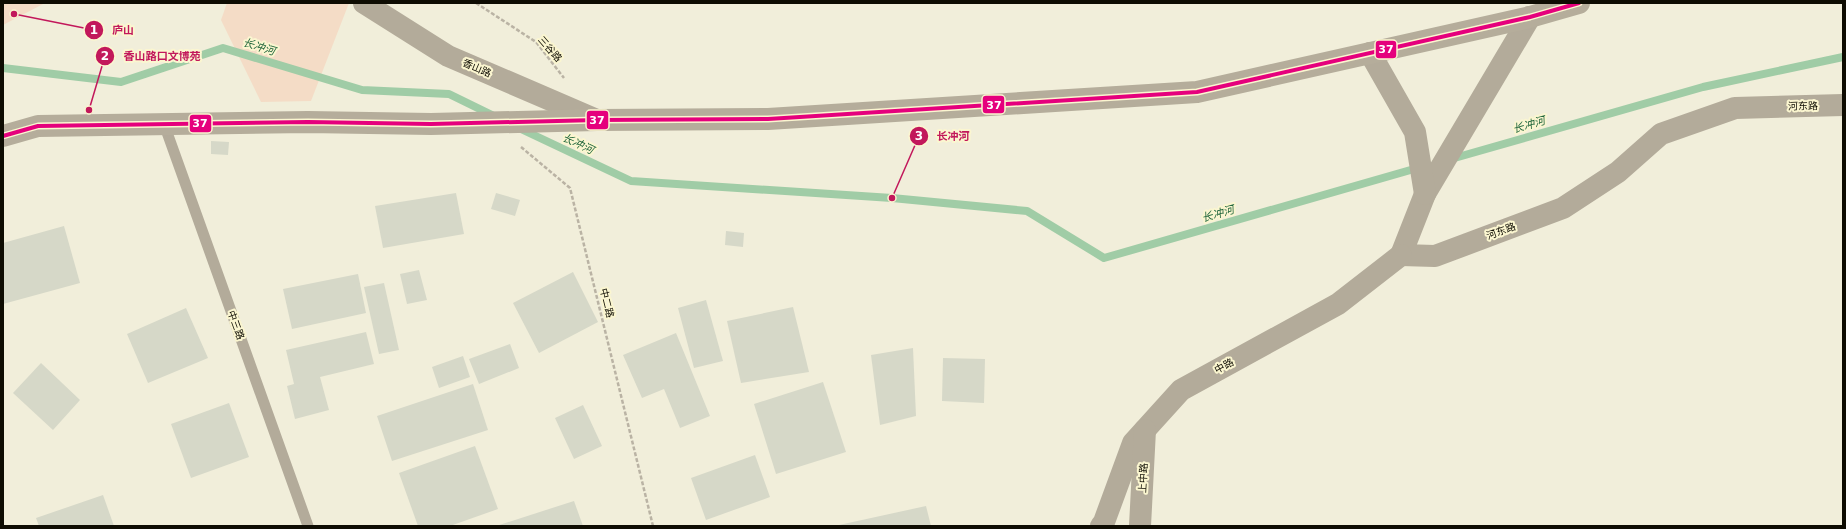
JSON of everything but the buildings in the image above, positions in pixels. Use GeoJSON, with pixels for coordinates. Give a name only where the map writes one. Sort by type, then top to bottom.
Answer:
{"type":"FeatureCollection","features":[{"type":"Feature","properties":{"kind":"main road"},"geometry":{"type":"LineString","coordinates":[[3,136],[38,126],[308,122],[431,124],[597,120],[768,119],[1197,92],[1530,17],[1579,3]]}},
{"type":"Feature","properties":{"kind":"street","name":"香山路"},"geometry":{"type":"LineString","coordinates":[[364,3],[448,56],[597,120]]}},
{"type":"Feature","properties":{"kind":"street"},"geometry":{"type":"LineString","coordinates":[[1401,255],[1426,194],[1530,17]]}},
{"type":"Feature","properties":{"kind":"street"},"geometry":{"type":"LineString","coordinates":[[1370,53],[1415,132],[1426,194]]}},
{"type":"Feature","properties":{"kind":"street","name":"河东路"},"geometry":{"type":"LineString","coordinates":[[1401,255],[1435,256],[1563,208],[1618,172],[1661,134],[1735,108],[1843,105]]}},
{"type":"Feature","properties":{"kind":"street","name":"中路"},"geometry":{"type":"LineString","coordinates":[[1101,526],[1104,522],[1133,443],[1181,390],[1338,304],[1401,255]]}},
{"type":"Feature","properties":{"kind":"street","name":"上中路"},"geometry":{"type":"LineString","coordinates":[[1140,526],[1145,430]]}},
{"type":"Feature","properties":{"kind":"lane","name":"中三路"},"geometry":{"type":"LineString","coordinates":[[164,124],[308,526]]}},
{"type":"Feature","properties":{"kind":"path","name":"三谷路"},"geometry":{"type":"LineString","coordinates":[[476,3],[536,42],[569,84]]}},
{"type":"Feature","properties":{"kind":"path","name":"中二路"},"geometry":{"type":"LineString","coordinates":[[519,145],[570,188],[653,526]]}},
{"type":"Feature","properties":{"kind":"shaded area"},"geometry":{"type":"Polygon","coordinates":[[[3,3],[45,3],[3,25],[3,3]]]}},
{"type":"Feature","properties":{"kind":"shaded area"},"geometry":{"type":"Polygon","coordinates":[[[227,3],[349,3],[311,101],[261,102],[221,20],[227,3]]]}},
{"type":"Feature","properties":{"kind":"waterway","name":"长冲河"},"geometry":{"type":"LineString","coordinates":[[3,68],[121,82],[223,48],[362,90],[449,94],[494,116]]}},
{"type":"Feature","properties":{"kind":"waterway","name":"长冲河"},"geometry":{"type":"LineString","coordinates":[[1451,159],[1703,87],[1843,57]]}},
{"type":"Feature","properties":{"kind":"waterway","name":"长冲河"},"geometry":{"type":"LineString","coordinates":[[521,129],[631,181],[892,198],[1027,211],[1104,258],[1421,167]]}},
{"type":"Feature","properties":{"kind":"transit line","name":"37"},"geometry":{"type":"LineString","coordinates":[[3,136],[38,126],[308,122],[431,124],[597,120],[768,119],[1197,92],[1530,17],[1579,3]]}},
{"type":"Feature","properties":{"kind":"place","name":"庐山"},"geometry":{"type":"Point","coordinates":[14,14]}},
{"type":"Feature","properties":{"kind":"place","name":"香山路口文博苑"},"geometry":{"type":"Point","coordinates":[89,110]}},
{"type":"Feature","properties":{"kind":"place","name":"长冲河"},"geometry":{"type":"Point","coordinates":[892,198]}}]}
